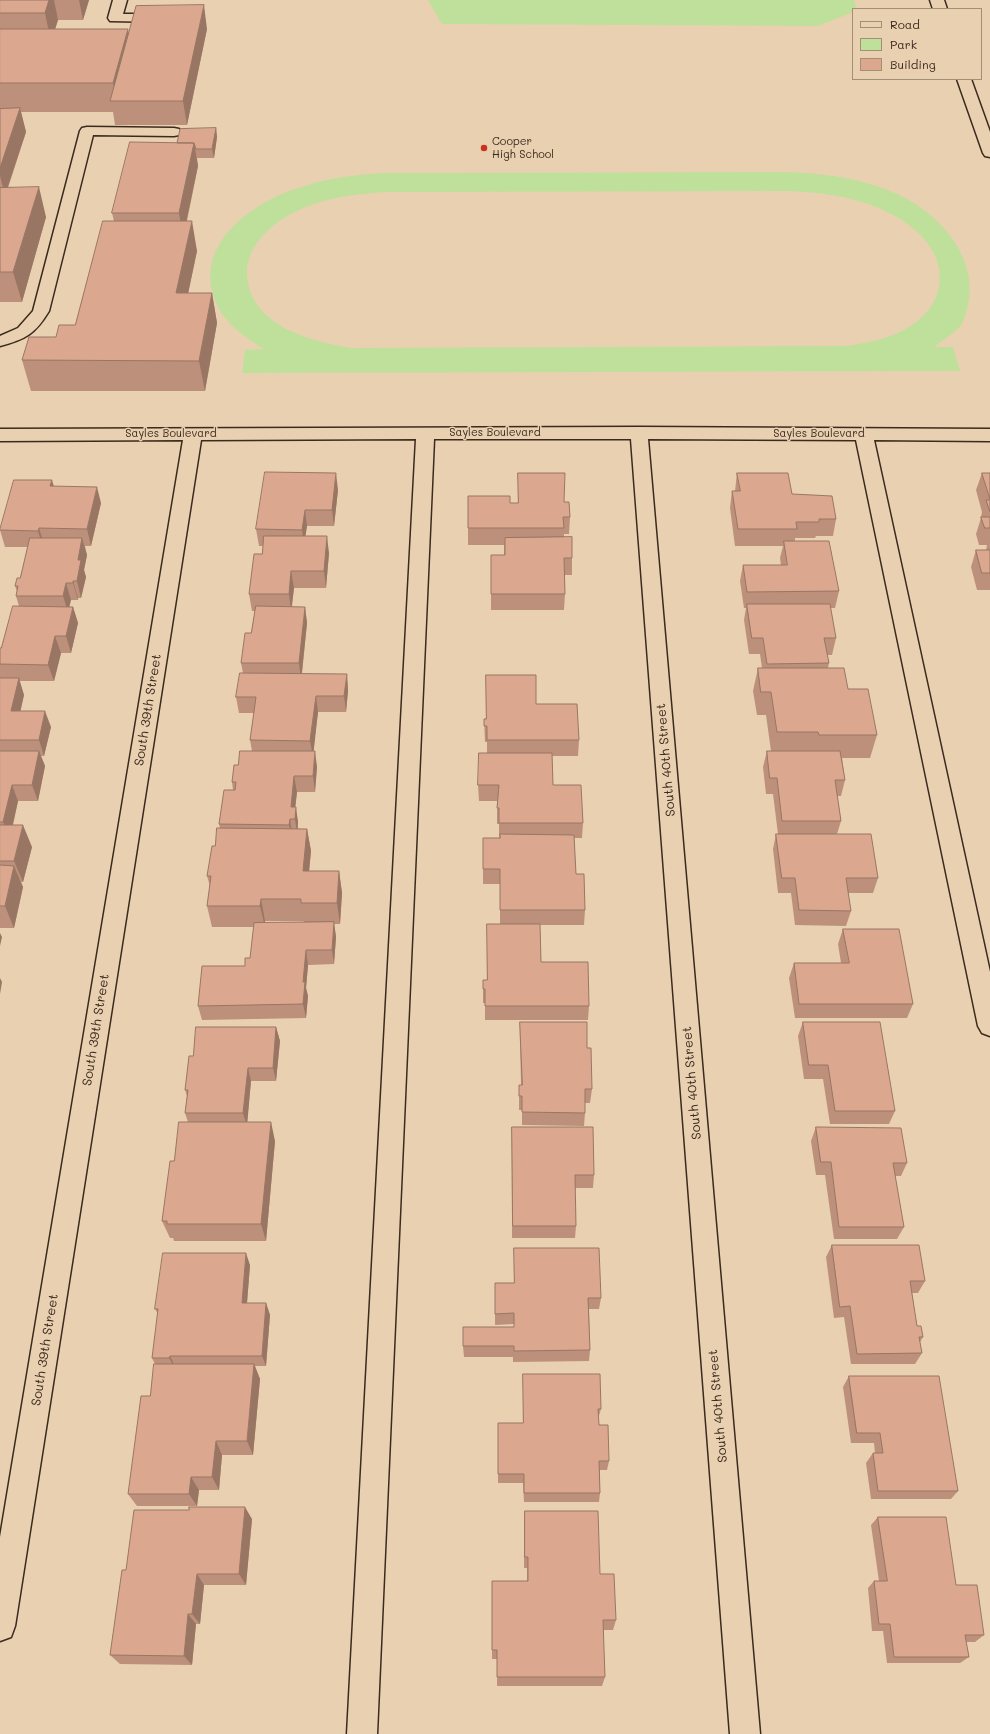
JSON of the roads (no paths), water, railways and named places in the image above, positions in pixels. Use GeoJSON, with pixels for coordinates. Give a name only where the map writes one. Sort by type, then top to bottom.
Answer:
{"type":"FeatureCollection","features":[{"type":"Feature","properties":{"kind":"street"},"geometry":{"type":"LineString","coordinates":[[120,0],[115,18],[176,18]]}},
{"type":"Feature","properties":{"kind":"street"},"geometry":{"type":"LineString","coordinates":[[964,80],[990,153]]}},
{"type":"Feature","properties":{"kind":"street"},"geometry":{"type":"LineString","coordinates":[[0,341],[19,336],[32,325],[41,311],[88,131],[174,132]]}},
{"type":"Feature","properties":{"kind":"street","name":"Sayles Boulevard"},"geometry":{"type":"LineString","coordinates":[[0,435],[639,433],[990,435]]}},
{"type":"Feature","properties":{"kind":"street","name":"South 40th Street"},"geometry":{"type":"LineString","coordinates":[[639,433],[745,1734]]}},
{"type":"Feature","properties":{"kind":"street","name":"South 39th Street"},"geometry":{"type":"LineString","coordinates":[[0,1626],[193,434]]}},
{"type":"Feature","properties":{"kind":"street"},"geometry":{"type":"LineString","coordinates":[[362,1734],[425,434]]}},
{"type":"Feature","properties":{"kind":"street"},"geometry":{"type":"LineString","coordinates":[[864,434],[990,1026]]}},
{"type":"Feature","properties":{"kind":"place","name":"Cooper High School"},"geometry":{"type":"Point","coordinates":[484,148]}}]}
